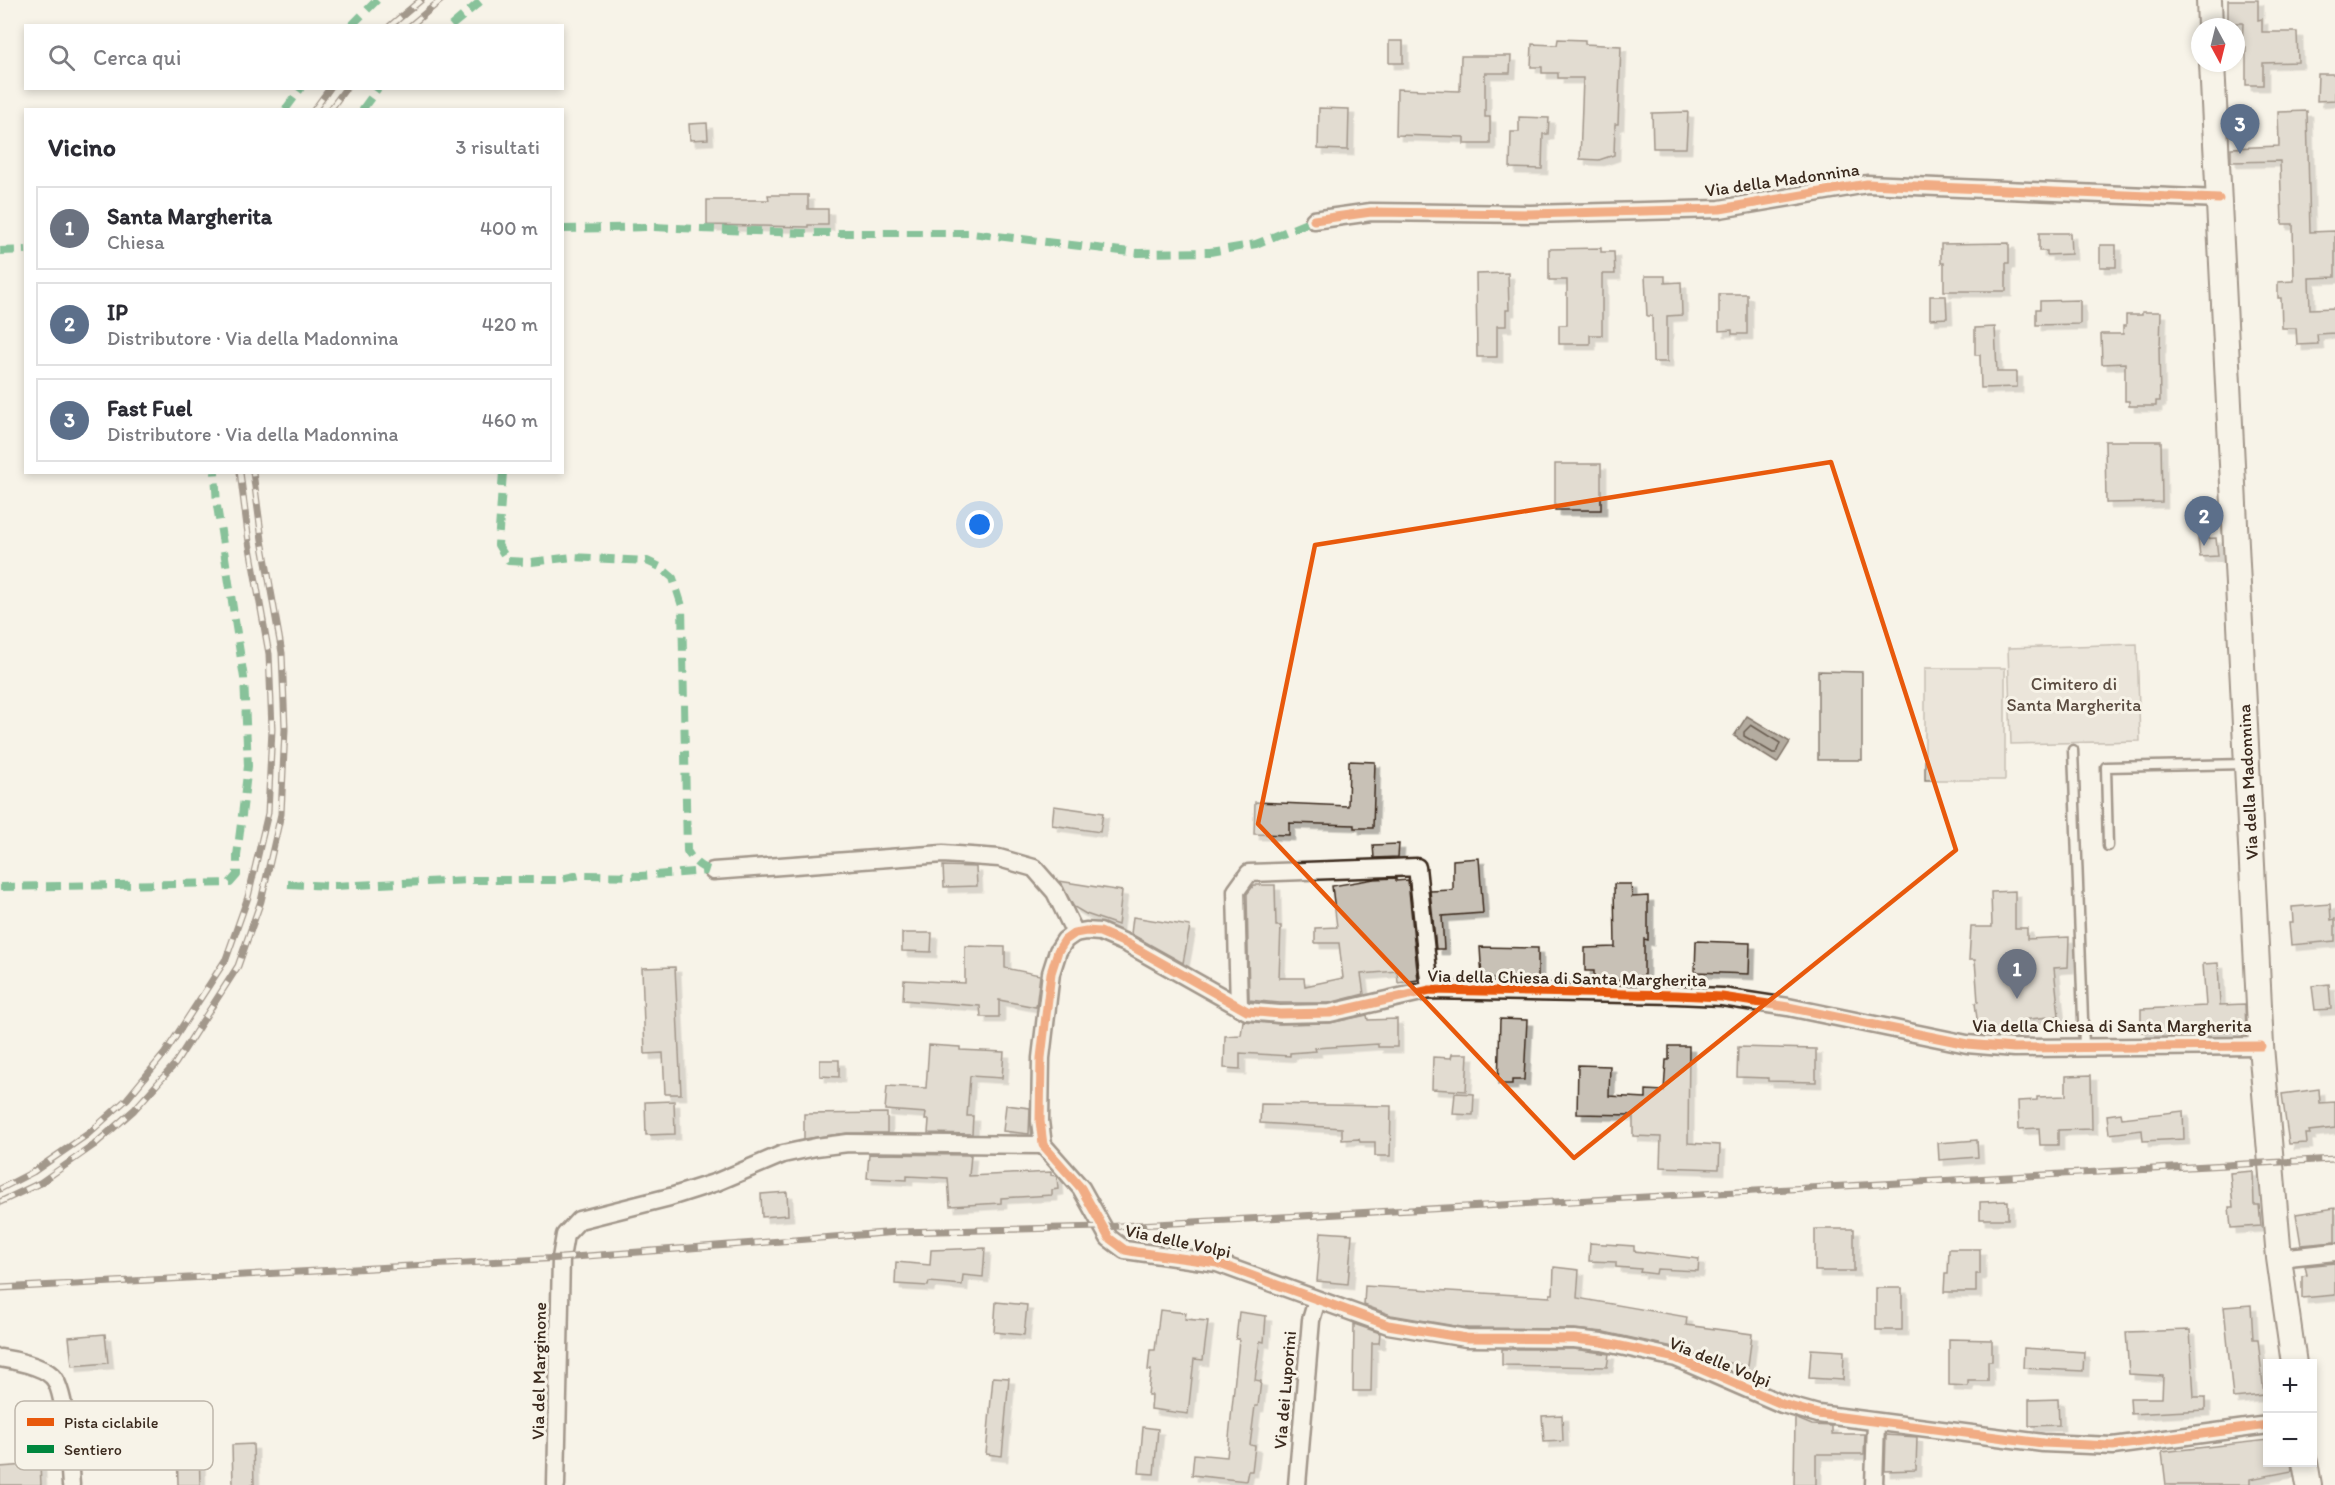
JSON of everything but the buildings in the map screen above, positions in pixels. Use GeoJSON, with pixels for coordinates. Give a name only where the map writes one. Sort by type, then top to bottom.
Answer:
{"type":"FeatureCollection","features":[{"type":"Feature","properties":{"kind":"main road"},"geometry":{"type":"LineString","coordinates":[[2209,0],[2210,18]]}},
{"type":"Feature","properties":{"kind":"main road","name":"Via della Madonnina"},"geometry":{"type":"LineString","coordinates":[[2212,72],[2261,1046],[2279,1258],[2293,1359]]}},
{"type":"Feature","properties":{"kind":"main road"},"geometry":{"type":"LineString","coordinates":[[2307,1467],[2309,1485]]}},
{"type":"Feature","properties":{"kind":"street","name":"Via della Madonnina"},"geometry":{"type":"LineString","coordinates":[[1314,220],[1371,212],[1530,214],[1720,208],[1868,184],[2219,199]]}},
{"type":"Feature","properties":{"kind":"street"},"geometry":{"type":"LineString","coordinates":[[713,870],[943,854],[999,858],[1034,868],[1054,892],[1075,933],[1065,940],[1058,951],[1051,973],[1041,1058],[1040,1121],[1043,1145]]}},
{"type":"Feature","properties":{"kind":"street"},"geometry":{"type":"LineString","coordinates":[[1239,1007],[1236,891],[1249,873],[1418,867],[1430,990]]}},
{"type":"Feature","properties":{"kind":"street","name":"Via della Chiesa di Santa Margherita"},"geometry":{"type":"LineString","coordinates":[[1075,933],[1100,932],[1119,940],[1247,1011],[1280,1014],[1330,1012],[1430,990],[1722,997],[1788,1007],[1967,1044],[2014,1048],[2261,1046]]}},
{"type":"Feature","properties":{"kind":"street","name":"Via del Marginone"},"geometry":{"type":"LineString","coordinates":[[556,1485],[561,1258],[565,1235],[579,1220],[679,1194],[717,1182],[783,1154],[816,1147],[848,1143],[1043,1145]]}},
{"type":"Feature","properties":{"kind":"street","name":"Via delle Volpi"},"geometry":{"type":"LineString","coordinates":[[1043,1145],[1080,1188],[1115,1245],[1136,1252],[1217,1263],[1388,1325],[1466,1338],[1574,1339],[1602,1342],[1676,1358],[1782,1404],[1818,1414],[2043,1443],[2113,1446],[2263,1426]]}},
{"type":"Feature","properties":{"kind":"street"},"geometry":{"type":"LineString","coordinates":[[2279,1258],[2335,1252]]}},
{"type":"Feature","properties":{"kind":"street","name":"Via dei Luporini"},"geometry":{"type":"LineString","coordinates":[[1297,1485],[1311,1320],[1317,1300]]}},
{"type":"Feature","properties":{"kind":"street"},"geometry":{"type":"LineString","coordinates":[[0,1358],[18,1360],[52,1375],[61,1391],[62,1401]]}},
{"type":"Feature","properties":{"kind":"street"},"geometry":{"type":"LineString","coordinates":[[1874,1485],[1876,1422]]}},
{"type":"Feature","properties":{"kind":"street"},"geometry":{"type":"LineString","coordinates":[[69,1470],[71,1485]]}},
{"type":"Feature","properties":{"kind":"lane"},"geometry":{"type":"LineString","coordinates":[[2073,750],[2084,1046]]}},
{"type":"Feature","properties":{"kind":"lane"},"geometry":{"type":"LineString","coordinates":[[2108,846],[2106,767],[2247,764]]}},
{"type":"Feature","properties":{"kind":"highlighted area"},"geometry":{"type":"Polygon","coordinates":[[[1831,462],[1956,850],[1574,1158],[1258,824],[1315,545],[1831,462]]]}},
{"type":"Feature","properties":{"kind":"green space","name":"Cimitero di Santa Margherita"},"geometry":{"type":"Polygon","coordinates":[[[2137,644],[2140,741],[2011,744],[2008,648],[2137,644]]]}},
{"type":"Feature","properties":{"kind":"green space"},"geometry":{"type":"Polygon","coordinates":[[[1925,668],[2005,668],[2005,780],[1925,780],[1925,668]]]}},
{"type":"Feature","properties":{"kind":"green space"},"geometry":{"type":"Polygon","coordinates":[[[1818,671],[1862,672],[1862,760],[1818,760],[1818,671]]]}},
{"type":"Feature","properties":{"kind":"water"},"geometry":{"type":"Polygon","coordinates":[[[1747,716],[1790,742],[1777,763],[1734,736],[1747,716]]]}},
{"type":"Feature","properties":{"kind":"railway"},"geometry":{"type":"LineString","coordinates":[[392,24],[421,0]]}},
{"type":"Feature","properties":{"kind":"railway"},"geometry":{"type":"LineString","coordinates":[[412,24],[441,0]]}},
{"type":"Feature","properties":{"kind":"railway"},"geometry":{"type":"LineString","coordinates":[[315,108],[329,90]]}},
{"type":"Feature","properties":{"kind":"railway"},"geometry":{"type":"LineString","coordinates":[[331,108],[345,90]]}},
{"type":"Feature","properties":{"kind":"railway"},"geometry":{"type":"LineString","coordinates":[[0,1189],[33,1172],[88,1134],[127,1099],[165,1053],[226,959],[248,897],[268,813],[272,729],[269,654],[249,542],[240,474]]}},
{"type":"Feature","properties":{"kind":"railway"},"geometry":{"type":"LineString","coordinates":[[0,1202],[40,1183],[94,1145],[134,1110],[175,1064],[238,966],[261,901],[281,814],[285,729],[282,653],[262,540],[253,474]]}},
{"type":"Feature","properties":{"kind":"railway"},"geometry":{"type":"LineString","coordinates":[[0,1288],[561,1258],[898,1232],[1102,1227],[2335,1159]]}},
{"type":"Feature","properties":{"kind":"marked path"},"geometry":{"type":"LineString","coordinates":[[353,24],[377,0]]}},
{"type":"Feature","properties":{"kind":"marked path"},"geometry":{"type":"LineString","coordinates":[[453,24],[482,0]]}},
{"type":"Feature","properties":{"kind":"marked path"},"geometry":{"type":"LineString","coordinates":[[286,108],[300,90]]}},
{"type":"Feature","properties":{"kind":"marked path"},"geometry":{"type":"LineString","coordinates":[[363,108],[377,90]]}},
{"type":"Feature","properties":{"kind":"marked path"},"geometry":{"type":"LineString","coordinates":[[564,229],[651,227],[802,233],[971,233],[1138,253],[1210,252],[1256,244],[1314,220]]}},
{"type":"Feature","properties":{"kind":"marked path"},"geometry":{"type":"LineString","coordinates":[[0,251],[24,250]]}},
{"type":"Feature","properties":{"kind":"marked path"},"geometry":{"type":"LineString","coordinates":[[0,887],[230,883],[237,875],[237,856],[248,766],[244,678],[217,506],[215,474]]}},
{"type":"Feature","properties":{"kind":"marked path"},"geometry":{"type":"LineString","coordinates":[[503,474],[498,545],[508,561],[531,562],[572,557],[647,561],[660,567],[673,578],[682,606],[687,851],[698,864],[713,871]]}},
{"type":"Feature","properties":{"kind":"marked path"},"geometry":{"type":"LineString","coordinates":[[288,884],[334,886],[469,880],[557,880],[579,875],[640,876],[707,871]]}},
{"type":"Feature","properties":{"kind":"cycle path"},"geometry":{"type":"LineString","coordinates":[[1314,220],[1371,212],[1530,214],[1720,209],[1867,184],[2219,199]]}},
{"type":"Feature","properties":{"kind":"cycle path"},"geometry":{"type":"LineString","coordinates":[[2261,1046],[2014,1048],[1967,1044],[1788,1007],[1722,997],[1676,995],[1430,990],[1330,1013],[1280,1014],[1247,1011],[1128,944],[1100,932],[1086,931],[1075,933],[1065,940],[1058,951],[1051,973],[1041,1058],[1040,1121],[1043,1145],[1081,1188],[1109,1238],[1125,1250],[1217,1263],[1388,1325],[1466,1338],[1574,1339],[1602,1342],[1676,1358],[1782,1404],[1818,1414],[2043,1443],[2113,1446],[2263,1426]]}},
{"type":"Feature","properties":{"kind":"place","name":"Fast Fuel"},"geometry":{"type":"Point","coordinates":[2240,154]}},
{"type":"Feature","properties":{"kind":"place","name":"IP"},"geometry":{"type":"Point","coordinates":[2204,546]}},
{"type":"Feature","properties":{"kind":"place","name":"Santa Margherita"},"geometry":{"type":"Point","coordinates":[2017,999]}}]}
